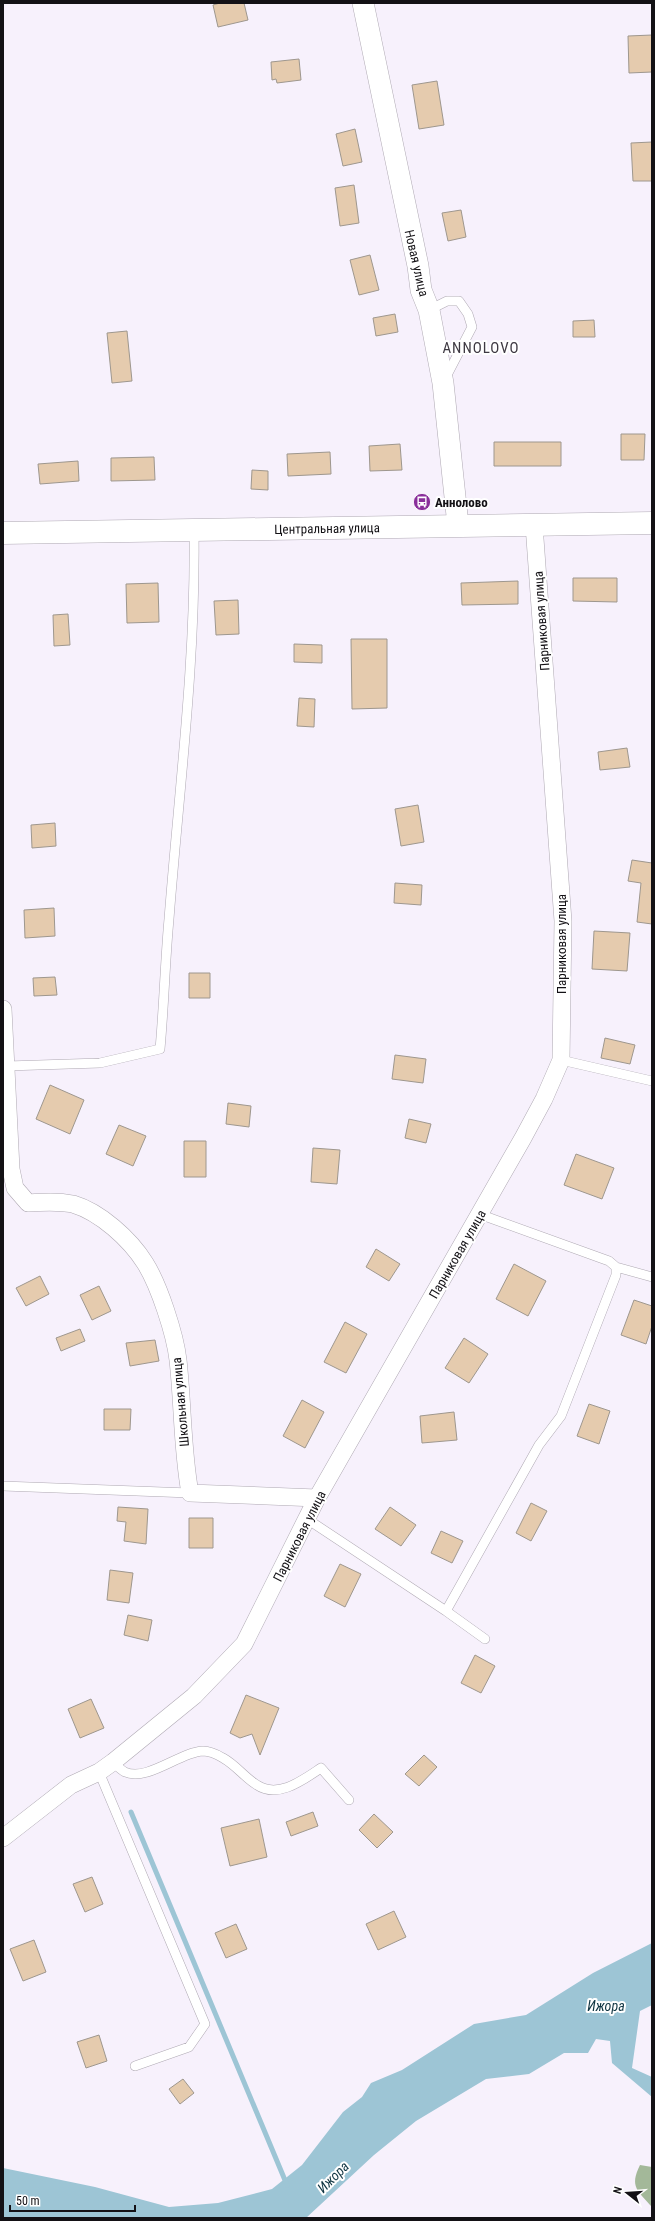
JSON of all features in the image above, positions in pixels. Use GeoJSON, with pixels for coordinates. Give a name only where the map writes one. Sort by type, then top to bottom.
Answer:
{"type":"FeatureCollection","features":[{"type":"Feature","properties":{"kind":"main road","name":"Центральная улица"},"geometry":{"type":"LineString","coordinates":[[3,533],[652,523]]}},
{"type":"Feature","properties":{"kind":"street","name":"Новая улица"},"geometry":{"type":"LineString","coordinates":[[363,3],[418,266],[421,290],[429,310],[443,383],[458,525]]}},
{"type":"Feature","properties":{"kind":"street","name":"Парниковая улица"},"geometry":{"type":"LineString","coordinates":[[3,1838],[71,1785],[106,1767],[194,1696],[244,1644],[308,1519],[317,1498],[544,1099],[561,1060],[564,921],[534,525]]}},
{"type":"Feature","properties":{"kind":"street","name":"Школьная улица"},"geometry":{"type":"LineString","coordinates":[[3,1009],[11,1169],[15,1188],[28,1203],[53,1201],[74,1205],[108,1224],[128,1242],[145,1263],[157,1288],[167,1315],[178,1359],[186,1470],[190,1493]]}},
{"type":"Feature","properties":{"kind":"street"},"geometry":{"type":"LineString","coordinates":[[190,1493],[317,1498]]}},
{"type":"Feature","properties":{"kind":"lane"},"geometry":{"type":"LineString","coordinates":[[429,310],[447,301],[459,301],[468,314],[472,327],[443,383]]}},
{"type":"Feature","properties":{"kind":"lane"},"geometry":{"type":"LineString","coordinates":[[7,1066],[100,1063],[160,1049],[185,726],[195,567],[194,530]]}},
{"type":"Feature","properties":{"kind":"lane"},"geometry":{"type":"LineString","coordinates":[[561,1060],[652,1081]]}},
{"type":"Feature","properties":{"kind":"lane"},"geometry":{"type":"LineString","coordinates":[[479,1214],[609,1261],[616,1267],[652,1277]]}},
{"type":"Feature","properties":{"kind":"lane"},"geometry":{"type":"LineString","coordinates":[[446,1611],[535,1451],[561,1416],[616,1275],[616,1267]]}},
{"type":"Feature","properties":{"kind":"lane"},"geometry":{"type":"LineString","coordinates":[[3,1486],[190,1493]]}},
{"type":"Feature","properties":{"kind":"lane"},"geometry":{"type":"LineString","coordinates":[[308,1519],[446,1611],[485,1639]]}},
{"type":"Feature","properties":{"kind":"lane"},"geometry":{"type":"LineString","coordinates":[[106,1767],[125,1772],[141,1773],[180,1757],[203,1751],[216,1754],[229,1761],[256,1785],[272,1790],[288,1787],[321,1768],[349,1800]]}},
{"type":"Feature","properties":{"kind":"lane"},"geometry":{"type":"LineString","coordinates":[[106,1767],[205,2024],[189,2047],[135,2066]]}},
{"type":"Feature","properties":{"kind":"green space"},"geometry":{"type":"Polygon","coordinates":[[[640,2165],[652,2167],[652,2207],[639,2192],[635,2184],[635,2179],[640,2165]]]}},
{"type":"Feature","properties":{"kind":"water","name":"Ижора"},"geometry":{"type":"Polygon","coordinates":[[[652,1943],[652,2005],[640,2011],[632,2068],[652,2077],[652,2097],[612,2063],[610,2041],[596,2039],[588,2053],[564,2053],[529,2074],[486,2079],[416,2121],[374,2155],[306,2218],[3,2218],[3,2168],[95,2187],[169,2207],[218,2203],[272,2189],[302,2165],[343,2112],[362,2097],[371,2083],[402,2070],[474,2024],[526,2015],[593,1973],[652,1943]]]}},
{"type":"Feature","properties":{"kind":"building"},"geometry":{"type":"Polygon","coordinates":[[[220,3],[244,3],[248,20],[218,27],[213,5],[220,3]]]}},
{"type":"Feature","properties":{"kind":"building"},"geometry":{"type":"Polygon","coordinates":[[[652,35],[652,72],[629,73],[628,36],[652,35]]]}},
{"type":"Feature","properties":{"kind":"building"},"geometry":{"type":"Polygon","coordinates":[[[299,59],[301,80],[277,83],[276,79],[272,80],[271,62],[299,59]]]}},
{"type":"Feature","properties":{"kind":"building"},"geometry":{"type":"Polygon","coordinates":[[[437,81],[444,125],[419,129],[412,85],[437,81]]]}},
{"type":"Feature","properties":{"kind":"building"},"geometry":{"type":"Polygon","coordinates":[[[355,129],[362,162],[343,166],[336,134],[355,129]]]}},
{"type":"Feature","properties":{"kind":"building"},"geometry":{"type":"Polygon","coordinates":[[[652,142],[652,181],[633,181],[631,143],[652,142]]]}},
{"type":"Feature","properties":{"kind":"building"},"geometry":{"type":"Polygon","coordinates":[[[354,185],[359,223],[340,226],[335,188],[354,185]]]}},
{"type":"Feature","properties":{"kind":"building"},"geometry":{"type":"Polygon","coordinates":[[[461,210],[466,237],[448,241],[442,213],[461,210]]]}},
{"type":"Feature","properties":{"kind":"building"},"geometry":{"type":"Polygon","coordinates":[[[370,255],[379,290],[359,295],[350,260],[370,255]]]}},
{"type":"Feature","properties":{"kind":"building"},"geometry":{"type":"Polygon","coordinates":[[[395,314],[398,332],[376,336],[373,318],[395,314]]]}},
{"type":"Feature","properties":{"kind":"building"},"geometry":{"type":"Polygon","coordinates":[[[594,320],[595,337],[573,337],[573,321],[594,320]]]}},
{"type":"Feature","properties":{"kind":"building"},"geometry":{"type":"Polygon","coordinates":[[[127,331],[132,381],[112,383],[107,333],[127,331]]]}},
{"type":"Feature","properties":{"kind":"building"},"geometry":{"type":"Polygon","coordinates":[[[621,434],[645,434],[644,460],[621,460],[621,434]]]}},
{"type":"Feature","properties":{"kind":"building"},"geometry":{"type":"Polygon","coordinates":[[[494,442],[561,442],[561,466],[494,466],[494,442]]]}},
{"type":"Feature","properties":{"kind":"building"},"geometry":{"type":"Polygon","coordinates":[[[400,444],[402,470],[370,471],[369,446],[400,444]]]}},
{"type":"Feature","properties":{"kind":"building"},"geometry":{"type":"Polygon","coordinates":[[[330,452],[331,474],[288,476],[287,454],[330,452]]]}},
{"type":"Feature","properties":{"kind":"building"},"geometry":{"type":"Polygon","coordinates":[[[154,457],[155,480],[111,481],[111,458],[154,457]]]}},
{"type":"Feature","properties":{"kind":"building"},"geometry":{"type":"Polygon","coordinates":[[[78,461],[79,481],[40,484],[38,464],[78,461]]]}},
{"type":"Feature","properties":{"kind":"building"},"geometry":{"type":"Polygon","coordinates":[[[252,470],[268,471],[268,490],[251,489],[252,470]]]}},
{"type":"Feature","properties":{"kind":"building"},"geometry":{"type":"Polygon","coordinates":[[[573,578],[617,578],[617,602],[573,601],[573,578]]]}},
{"type":"Feature","properties":{"kind":"building"},"geometry":{"type":"Polygon","coordinates":[[[518,581],[518,604],[462,605],[461,583],[518,581]]]}},
{"type":"Feature","properties":{"kind":"building"},"geometry":{"type":"Polygon","coordinates":[[[158,583],[159,622],[127,623],[126,584],[158,583]]]}},
{"type":"Feature","properties":{"kind":"building"},"geometry":{"type":"Polygon","coordinates":[[[238,600],[239,634],[216,635],[214,601],[238,600]]]}},
{"type":"Feature","properties":{"kind":"building"},"geometry":{"type":"Polygon","coordinates":[[[68,614],[70,645],[54,646],[53,615],[68,614]]]}},
{"type":"Feature","properties":{"kind":"building"},"geometry":{"type":"Polygon","coordinates":[[[351,639],[387,639],[387,708],[352,709],[351,639]]]}},
{"type":"Feature","properties":{"kind":"building"},"geometry":{"type":"Polygon","coordinates":[[[294,644],[322,645],[322,663],[294,662],[294,644]]]}},
{"type":"Feature","properties":{"kind":"building"},"geometry":{"type":"Polygon","coordinates":[[[299,698],[315,699],[314,727],[297,726],[299,698]]]}},
{"type":"Feature","properties":{"kind":"building"},"geometry":{"type":"Polygon","coordinates":[[[627,748],[630,767],[600,770],[598,752],[627,748]]]}},
{"type":"Feature","properties":{"kind":"building"},"geometry":{"type":"Polygon","coordinates":[[[418,805],[424,842],[401,846],[395,809],[418,805]]]}},
{"type":"Feature","properties":{"kind":"building"},"geometry":{"type":"Polygon","coordinates":[[[55,823],[56,846],[32,848],[31,825],[55,823]]]}},
{"type":"Feature","properties":{"kind":"building"},"geometry":{"type":"Polygon","coordinates":[[[632,860],[652,863],[652,924],[637,922],[641,883],[628,881],[632,860]]]}},
{"type":"Feature","properties":{"kind":"building"},"geometry":{"type":"Polygon","coordinates":[[[395,883],[422,885],[421,905],[394,903],[395,883]]]}},
{"type":"Feature","properties":{"kind":"building"},"geometry":{"type":"Polygon","coordinates":[[[54,908],[55,936],[25,938],[24,910],[54,908]]]}},
{"type":"Feature","properties":{"kind":"building"},"geometry":{"type":"Polygon","coordinates":[[[594,931],[630,933],[627,971],[592,969],[594,931]]]}},
{"type":"Feature","properties":{"kind":"building"},"geometry":{"type":"Polygon","coordinates":[[[189,973],[210,973],[210,998],[189,998],[189,973]]]}},
{"type":"Feature","properties":{"kind":"building"},"geometry":{"type":"Polygon","coordinates":[[[55,977],[57,995],[34,996],[33,978],[55,977]]]}},
{"type":"Feature","properties":{"kind":"building"},"geometry":{"type":"Polygon","coordinates":[[[605,1038],[635,1045],[630,1064],[601,1058],[605,1038]]]}},
{"type":"Feature","properties":{"kind":"building"},"geometry":{"type":"Polygon","coordinates":[[[395,1055],[426,1059],[423,1083],[392,1079],[395,1055]]]}},
{"type":"Feature","properties":{"kind":"building"},"geometry":{"type":"Polygon","coordinates":[[[50,1085],[84,1100],[70,1134],[36,1119],[50,1085]]]}},
{"type":"Feature","properties":{"kind":"building"},"geometry":{"type":"Polygon","coordinates":[[[228,1103],[251,1106],[249,1127],[226,1124],[228,1103]]]}},
{"type":"Feature","properties":{"kind":"building"},"geometry":{"type":"Polygon","coordinates":[[[409,1119],[431,1124],[426,1143],[405,1138],[409,1119]]]}},
{"type":"Feature","properties":{"kind":"building"},"geometry":{"type":"Polygon","coordinates":[[[119,1125],[146,1136],[133,1166],[106,1154],[119,1125]]]}},
{"type":"Feature","properties":{"kind":"building"},"geometry":{"type":"Polygon","coordinates":[[[184,1141],[206,1141],[206,1177],[184,1177],[184,1141]]]}},
{"type":"Feature","properties":{"kind":"building"},"geometry":{"type":"Polygon","coordinates":[[[313,1148],[340,1150],[337,1184],[311,1182],[313,1148]]]}},
{"type":"Feature","properties":{"kind":"building"},"geometry":{"type":"Polygon","coordinates":[[[576,1154],[614,1168],[602,1199],[564,1185],[576,1154]]]}},
{"type":"Feature","properties":{"kind":"building"},"geometry":{"type":"Polygon","coordinates":[[[376,1249],[400,1264],[389,1281],[366,1267],[376,1249]]]}},
{"type":"Feature","properties":{"kind":"building"},"geometry":{"type":"Polygon","coordinates":[[[514,1264],[546,1281],[528,1316],[496,1299],[514,1264]]]}},
{"type":"Feature","properties":{"kind":"building"},"geometry":{"type":"Polygon","coordinates":[[[40,1276],[49,1294],[26,1306],[16,1288],[40,1276]]]}},
{"type":"Feature","properties":{"kind":"building"},"geometry":{"type":"Polygon","coordinates":[[[99,1286],[111,1311],[92,1320],[80,1295],[99,1286]]]}},
{"type":"Feature","properties":{"kind":"building"},"geometry":{"type":"Polygon","coordinates":[[[634,1300],[652,1306],[652,1326],[646,1344],[621,1335],[634,1300]]]}},
{"type":"Feature","properties":{"kind":"building"},"geometry":{"type":"Polygon","coordinates":[[[345,1322],[367,1334],[346,1373],[324,1362],[345,1322]]]}},
{"type":"Feature","properties":{"kind":"building"},"geometry":{"type":"Polygon","coordinates":[[[80,1329],[85,1341],[61,1351],[56,1338],[80,1329]]]}},
{"type":"Feature","properties":{"kind":"building"},"geometry":{"type":"Polygon","coordinates":[[[464,1338],[488,1354],[469,1383],[445,1368],[464,1338]]]}},
{"type":"Feature","properties":{"kind":"building"},"geometry":{"type":"Polygon","coordinates":[[[155,1340],[159,1361],[130,1366],[126,1343],[155,1340]]]}},
{"type":"Feature","properties":{"kind":"building"},"geometry":{"type":"Polygon","coordinates":[[[302,1400],[324,1412],[305,1448],[283,1436],[302,1400]]]}},
{"type":"Feature","properties":{"kind":"building"},"geometry":{"type":"Polygon","coordinates":[[[589,1404],[610,1411],[599,1444],[577,1436],[589,1404]]]}},
{"type":"Feature","properties":{"kind":"building"},"geometry":{"type":"Polygon","coordinates":[[[104,1409],[131,1409],[130,1430],[104,1430],[104,1409]]]}},
{"type":"Feature","properties":{"kind":"building"},"geometry":{"type":"Polygon","coordinates":[[[454,1412],[457,1440],[422,1443],[420,1416],[454,1412]]]}},
{"type":"Feature","properties":{"kind":"building"},"geometry":{"type":"Polygon","coordinates":[[[531,1503],[547,1511],[531,1541],[516,1533],[531,1503]]]}},
{"type":"Feature","properties":{"kind":"building"},"geometry":{"type":"Polygon","coordinates":[[[118,1507],[148,1509],[146,1544],[124,1541],[126,1522],[117,1521],[118,1507]]]}},
{"type":"Feature","properties":{"kind":"building"},"geometry":{"type":"Polygon","coordinates":[[[390,1507],[416,1525],[401,1546],[375,1529],[390,1507]]]}},
{"type":"Feature","properties":{"kind":"building"},"geometry":{"type":"Polygon","coordinates":[[[189,1518],[213,1518],[213,1548],[189,1548],[189,1518]]]}},
{"type":"Feature","properties":{"kind":"building"},"geometry":{"type":"Polygon","coordinates":[[[441,1531],[463,1541],[452,1563],[431,1553],[441,1531]]]}},
{"type":"Feature","properties":{"kind":"building"},"geometry":{"type":"Polygon","coordinates":[[[340,1564],[361,1574],[345,1607],[324,1596],[340,1564]]]}},
{"type":"Feature","properties":{"kind":"building"},"geometry":{"type":"Polygon","coordinates":[[[110,1570],[133,1573],[129,1603],[107,1600],[110,1570]]]}},
{"type":"Feature","properties":{"kind":"building"},"geometry":{"type":"Polygon","coordinates":[[[128,1615],[152,1620],[148,1641],[124,1635],[128,1615]]]}},
{"type":"Feature","properties":{"kind":"building"},"geometry":{"type":"Polygon","coordinates":[[[475,1655],[495,1666],[481,1693],[461,1683],[475,1655]]]}},
{"type":"Feature","properties":{"kind":"building"},"geometry":{"type":"Polygon","coordinates":[[[246,1695],[279,1708],[260,1755],[252,1734],[240,1738],[230,1733],[246,1695]]]}},
{"type":"Feature","properties":{"kind":"building"},"geometry":{"type":"Polygon","coordinates":[[[91,1699],[104,1728],[80,1738],[68,1709],[91,1699]]]}},
{"type":"Feature","properties":{"kind":"building"},"geometry":{"type":"Polygon","coordinates":[[[424,1755],[437,1767],[419,1786],[405,1774],[424,1755]]]}},
{"type":"Feature","properties":{"kind":"building"},"geometry":{"type":"Polygon","coordinates":[[[313,1812],[318,1826],[291,1836],[286,1822],[313,1812]]]}},
{"type":"Feature","properties":{"kind":"building"},"geometry":{"type":"Polygon","coordinates":[[[374,1814],[393,1832],[377,1848],[359,1830],[374,1814]]]}},
{"type":"Feature","properties":{"kind":"building"},"geometry":{"type":"Polygon","coordinates":[[[259,1819],[267,1857],[230,1866],[221,1828],[259,1819]]]}},
{"type":"Feature","properties":{"kind":"building"},"geometry":{"type":"Polygon","coordinates":[[[92,1877],[103,1904],[85,1912],[73,1884],[92,1877]]]}},
{"type":"Feature","properties":{"kind":"building"},"geometry":{"type":"Polygon","coordinates":[[[394,1911],[406,1937],[378,1950],[366,1924],[394,1911]]]}},
{"type":"Feature","properties":{"kind":"building"},"geometry":{"type":"Polygon","coordinates":[[[236,1924],[247,1949],[226,1958],[215,1933],[236,1924]]]}},
{"type":"Feature","properties":{"kind":"building"},"geometry":{"type":"Polygon","coordinates":[[[34,1940],[46,1972],[23,1981],[10,1949],[34,1940]]]}},
{"type":"Feature","properties":{"kind":"building"},"geometry":{"type":"Polygon","coordinates":[[[99,2035],[107,2061],[86,2068],[77,2042],[99,2035]]]}},
{"type":"Feature","properties":{"kind":"building"},"geometry":{"type":"Polygon","coordinates":[[[183,2079],[194,2093],[180,2104],[169,2089],[183,2079]]]}},
{"type":"Feature","properties":{"kind":"waterway"},"geometry":{"type":"LineString","coordinates":[[131,1812],[287,2185]]}},
{"type":"Feature","properties":{"kind":"place","name":"Аннолово"},"geometry":{"type":"Point","coordinates":[422,502]}},
{"type":"Feature","properties":{"kind":"district","name":"ANNOLOVO"},"geometry":{"type":"Point","coordinates":[481,348]}}]}
